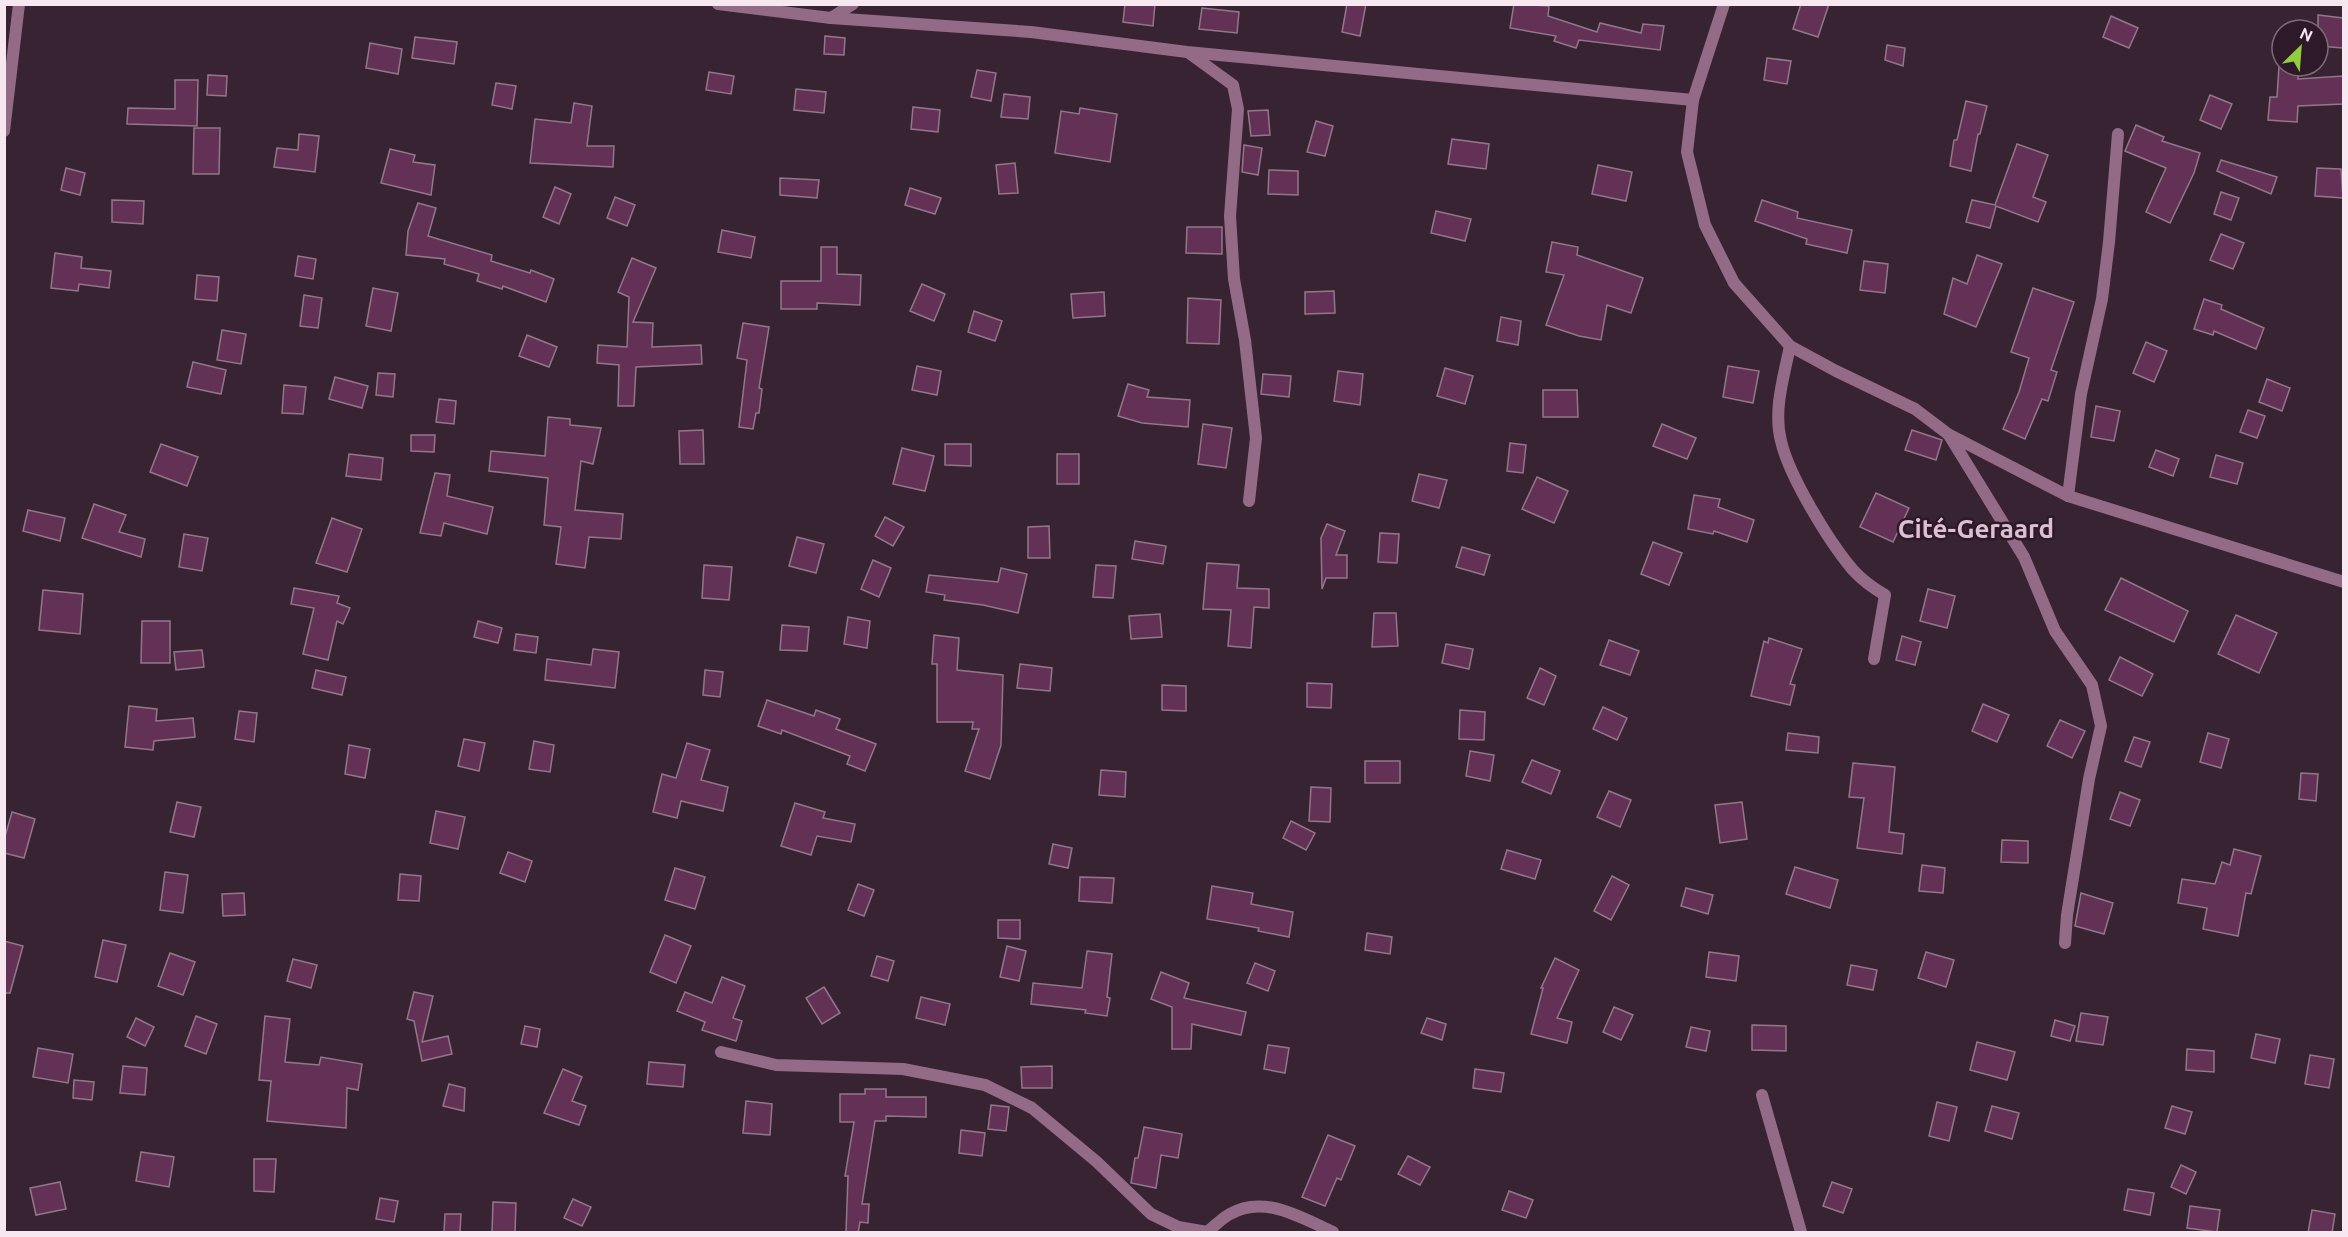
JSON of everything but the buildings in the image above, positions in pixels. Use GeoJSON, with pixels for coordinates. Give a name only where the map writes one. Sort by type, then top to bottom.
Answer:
{"type":"FeatureCollection","features":[{"type":"Feature","properties":{"kind":"street"},"geometry":{"type":"LineString","coordinates":[[4,131],[19,4]]}},
{"type":"Feature","properties":{"kind":"street"},"geometry":{"type":"LineString","coordinates":[[718,4],[831,18],[1031,32],[1187,52],[1693,100]]}},
{"type":"Feature","properties":{"kind":"street"},"geometry":{"type":"LineString","coordinates":[[831,18],[853,4]]}},
{"type":"Feature","properties":{"kind":"street"},"geometry":{"type":"LineString","coordinates":[[1724,4],[1693,100],[1687,152],[1705,225],[1734,283],[1790,346],[1915,409],[1948,434],[2068,496],[2343,582]]}},
{"type":"Feature","properties":{"kind":"street"},"geometry":{"type":"LineString","coordinates":[[1187,52],[1233,85],[1238,109],[1230,216],[1234,279],[1245,340],[1256,438],[1249,501]]}},
{"type":"Feature","properties":{"kind":"street"},"geometry":{"type":"LineString","coordinates":[[2068,496],[2081,394],[2103,288],[2118,134]]}},
{"type":"Feature","properties":{"kind":"street"},"geometry":{"type":"LineString","coordinates":[[1790,346],[1779,403],[1781,441],[1799,484],[1827,533],[1853,570],[1872,588],[1886,595],[1874,659]]}},
{"type":"Feature","properties":{"kind":"street"},"geometry":{"type":"LineString","coordinates":[[1948,434],[2024,557],[2055,631],[2092,685],[2101,726],[2087,791],[2067,915],[2065,943]]}},
{"type":"Feature","properties":{"kind":"street"},"geometry":{"type":"LineString","coordinates":[[721,1052],[776,1065],[903,1069],[985,1085],[1032,1108],[1097,1161],[1151,1214],[1178,1227],[1208,1232],[1230,1213],[1255,1205],[1287,1211],[1334,1233]]}},
{"type":"Feature","properties":{"kind":"street"},"geometry":{"type":"LineString","coordinates":[[1762,1095],[1801,1233]]}},
{"type":"Feature","properties":{"kind":"district","name":"Cité-Geraard"},"geometry":{"type":"Point","coordinates":[1976,528]}}]}
